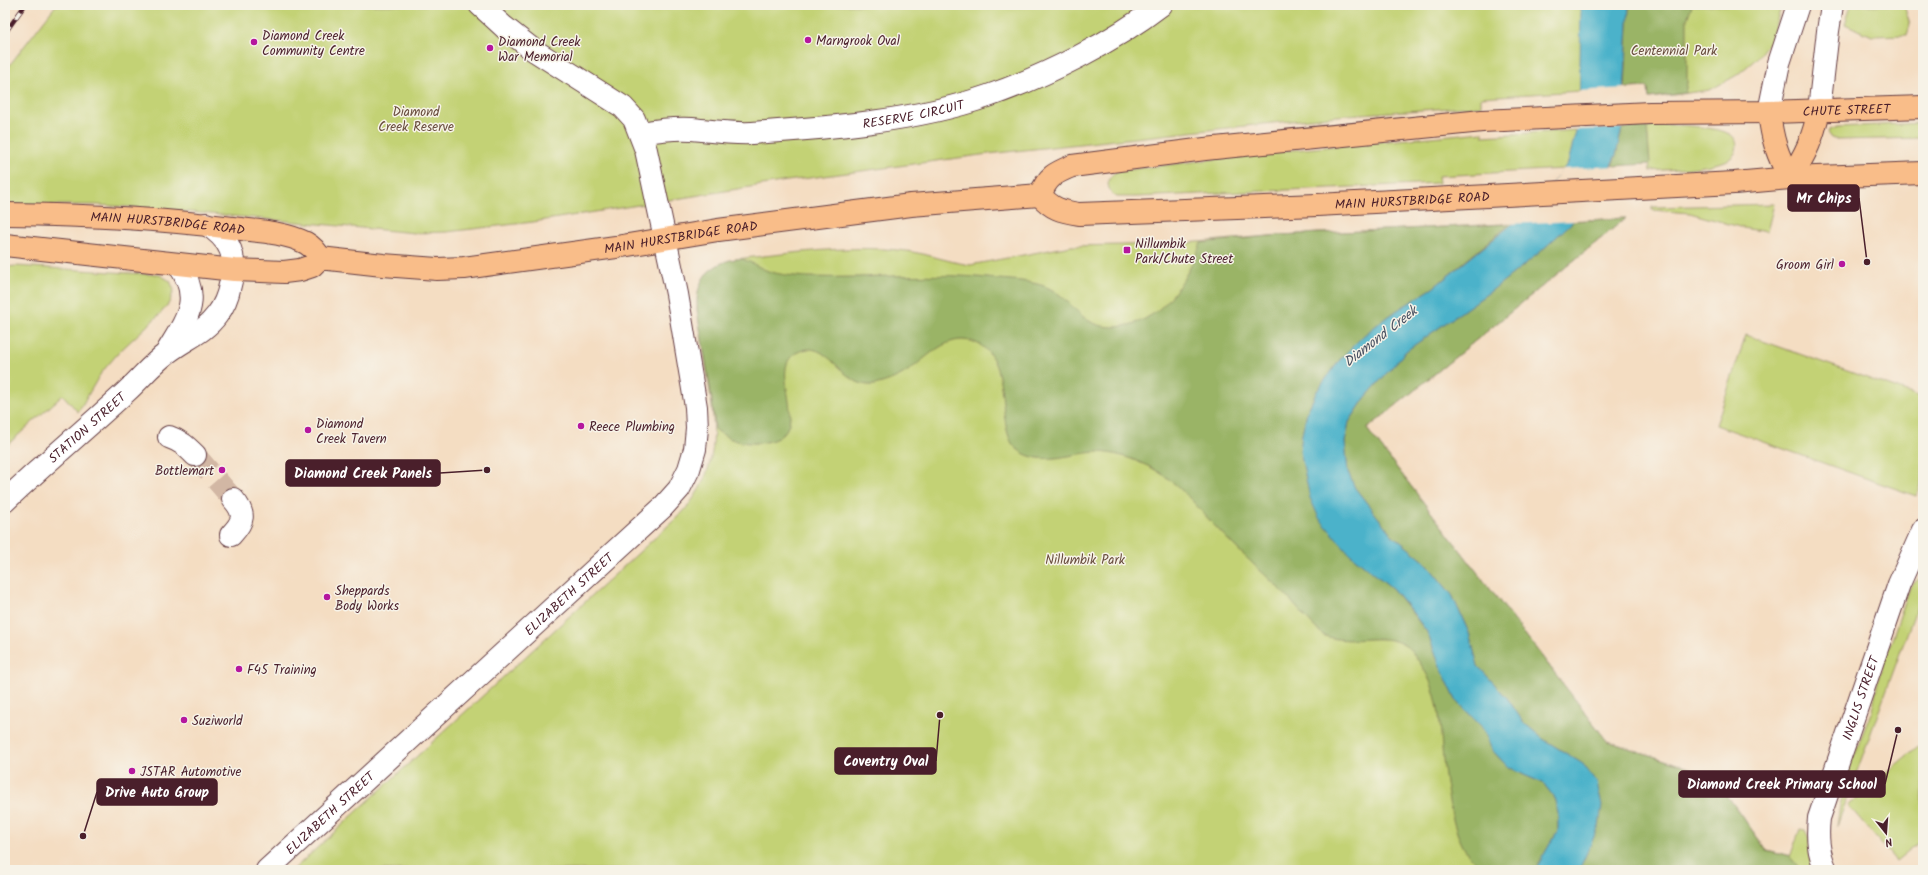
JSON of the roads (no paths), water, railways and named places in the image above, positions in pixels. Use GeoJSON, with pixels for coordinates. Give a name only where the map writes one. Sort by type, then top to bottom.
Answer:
{"type":"FeatureCollection","features":[{"type":"Feature","properties":{"kind":"main road","name":"CHUTE STREET"},"geometry":{"type":"LineString","coordinates":[[1769,112],[1923,107]]}},
{"type":"Feature","properties":{"kind":"main road"},"geometry":{"type":"LineString","coordinates":[[1790,178],[1804,156],[1814,134],[1819,110]]}},
{"type":"Feature","properties":{"kind":"main road"},"geometry":{"type":"LineString","coordinates":[[1040,195],[1045,182],[1056,172],[1072,166],[1205,150],[1482,121],[1650,112],[1769,112],[1772,137],[1779,158],[1790,178]]}},
{"type":"Feature","properties":{"kind":"main road"},"geometry":{"type":"LineString","coordinates":[[1790,178],[1923,174]]}},
{"type":"Feature","properties":{"kind":"main road","name":"MAIN HURSTBRIDGE ROAD"},"geometry":{"type":"LineString","coordinates":[[5,214],[121,218],[206,224],[288,237],[307,243],[316,250],[320,258],[437,269],[464,268],[616,247],[718,230],[911,205],[1040,195],[1049,205],[1062,211],[1079,214],[1440,198],[1790,178]]}},
{"type":"Feature","properties":{"kind":"main road"},"geometry":{"type":"LineString","coordinates":[[5,244],[234,270],[284,272],[300,270],[312,266],[320,258]]}},
{"type":"Feature","properties":{"kind":"street"},"geometry":{"type":"LineString","coordinates":[[480,5],[504,27],[532,49],[623,107],[634,119],[641,133],[666,238]]}},
{"type":"Feature","properties":{"kind":"street","name":"RESERVE CIRCUIT"},"geometry":{"type":"LineString","coordinates":[[641,133],[675,129],[750,133],[825,128],[891,119],[944,108],[988,96],[1088,52],[1138,22],[1161,5]]}},
{"type":"Feature","properties":{"kind":"street"},"geometry":{"type":"LineString","coordinates":[[1769,112],[1779,63],[1798,5]]}},
{"type":"Feature","properties":{"kind":"street"},"geometry":{"type":"LineString","coordinates":[[1819,110],[1828,27],[1832,5]]}},
{"type":"Feature","properties":{"kind":"street","name":"STATION STREET"},"geometry":{"type":"LineString","coordinates":[[5,501],[128,391],[167,353],[188,340],[217,316],[227,298],[234,270],[232,255],[227,242],[218,232],[206,224]]}},
{"type":"Feature","properties":{"kind":"street","name":"ELIZABETH STREET"},"geometry":{"type":"LineString","coordinates":[[268,870],[662,508],[679,489],[689,469],[695,449],[697,428],[696,407],[678,294],[666,238]]}},
{"type":"Feature","properties":{"kind":"street"},"geometry":{"type":"LineString","coordinates":[[5,254],[32,248]]}},
{"type":"Feature","properties":{"kind":"street","name":"STATION STREET"},"geometry":{"type":"LineString","coordinates":[[167,353],[186,319],[192,298],[186,275],[178,264]]}},
{"type":"Feature","properties":{"kind":"street"},"geometry":{"type":"LineString","coordinates":[[169,437],[178,440],[195,455]]}},
{"type":"Feature","properties":{"kind":"street"},"geometry":{"type":"LineString","coordinates":[[232,535],[239,527],[242,520],[242,512],[233,499]]}},
{"type":"Feature","properties":{"kind":"street","name":"INGLIS STREET"},"geometry":{"type":"LineString","coordinates":[[1826,870],[1819,854],[1819,818],[1898,584],[1923,530]]}},
{"type":"Feature","properties":{"kind":"water","name":"Diamond Creek"},"geometry":{"type":"Polygon","coordinates":[[[1581,5],[1629,5],[1622,128],[1616,155],[1591,205],[1539,253],[1491,291],[1406,351],[1365,398],[1349,422],[1345,442],[1348,472],[1355,488],[1391,534],[1425,562],[1452,595],[1469,633],[1478,666],[1508,699],[1523,722],[1543,739],[1583,764],[1597,783],[1602,805],[1599,826],[1579,870],[1535,870],[1558,830],[1558,813],[1554,797],[1543,783],[1507,766],[1493,751],[1482,727],[1456,700],[1440,666],[1427,632],[1413,613],[1392,588],[1350,554],[1319,518],[1310,498],[1300,451],[1307,412],[1317,391],[1342,357],[1363,336],[1388,316],[1433,288],[1531,209],[1568,163],[1579,119],[1581,5]]]}},
{"type":"Feature","properties":{"kind":"tunnel"},"geometry":{"type":"LineString","coordinates":[[195,455],[233,499]]}},
{"type":"Feature","properties":{"kind":"railway"},"geometry":{"type":"LineString","coordinates":[[5,33],[25,5]]}},
{"type":"Feature","properties":{"kind":"place","name":"Marngrook Oval"},"geometry":{"type":"Point","coordinates":[808,40]}},
{"type":"Feature","properties":{"kind":"place","name":"Diamond Creek Community Centre"},"geometry":{"type":"Point","coordinates":[254,42]}},
{"type":"Feature","properties":{"kind":"place","name":"Diamond Creek War Memorial"},"geometry":{"type":"Point","coordinates":[490,48]}},
{"type":"Feature","properties":{"kind":"place","name":"Nillumbik Park/Chute Street"},"geometry":{"type":"Point","coordinates":[1127,250]}},
{"type":"Feature","properties":{"kind":"place","name":"Mr Chips"},"geometry":{"type":"Point","coordinates":[1867,262]}},
{"type":"Feature","properties":{"kind":"place","name":"Groom Girl"},"geometry":{"type":"Point","coordinates":[1842,264]}},
{"type":"Feature","properties":{"kind":"place","name":"Reece Plumbing"},"geometry":{"type":"Point","coordinates":[581,426]}},
{"type":"Feature","properties":{"kind":"place","name":"Diamond Creek Tavern"},"geometry":{"type":"Point","coordinates":[308,430]}},
{"type":"Feature","properties":{"kind":"place","name":"Bottlemart"},"geometry":{"type":"Point","coordinates":[222,470]}},
{"type":"Feature","properties":{"kind":"place","name":"Diamond Creek Panels"},"geometry":{"type":"Point","coordinates":[487,470]}},
{"type":"Feature","properties":{"kind":"place","name":"Sheppards Body Works"},"geometry":{"type":"Point","coordinates":[327,597]}},
{"type":"Feature","properties":{"kind":"place","name":"F45 Training"},"geometry":{"type":"Point","coordinates":[239,669]}},
{"type":"Feature","properties":{"kind":"place","name":"Coventry Oval"},"geometry":{"type":"Point","coordinates":[940,715]}},
{"type":"Feature","properties":{"kind":"place","name":"Suziworld"},"geometry":{"type":"Point","coordinates":[184,720]}},
{"type":"Feature","properties":{"kind":"place","name":"Diamond Creek Primary School"},"geometry":{"type":"Point","coordinates":[1898,730]}},
{"type":"Feature","properties":{"kind":"place","name":"JSTAR Automotive"},"geometry":{"type":"Point","coordinates":[132,771]}},
{"type":"Feature","properties":{"kind":"place","name":"Drive Auto Group"},"geometry":{"type":"Point","coordinates":[83,836]}},
{"type":"Feature","properties":{"kind":"park label","name":"Centennial Park"},"geometry":{"type":"Point","coordinates":[1674,50]}},
{"type":"Feature","properties":{"kind":"park label","name":"Diamond Creek Reserve"},"geometry":{"type":"Point","coordinates":[416,118]}},
{"type":"Feature","properties":{"kind":"park label","name":"Nillumbik Park"},"geometry":{"type":"Point","coordinates":[1085,559]}}]}
